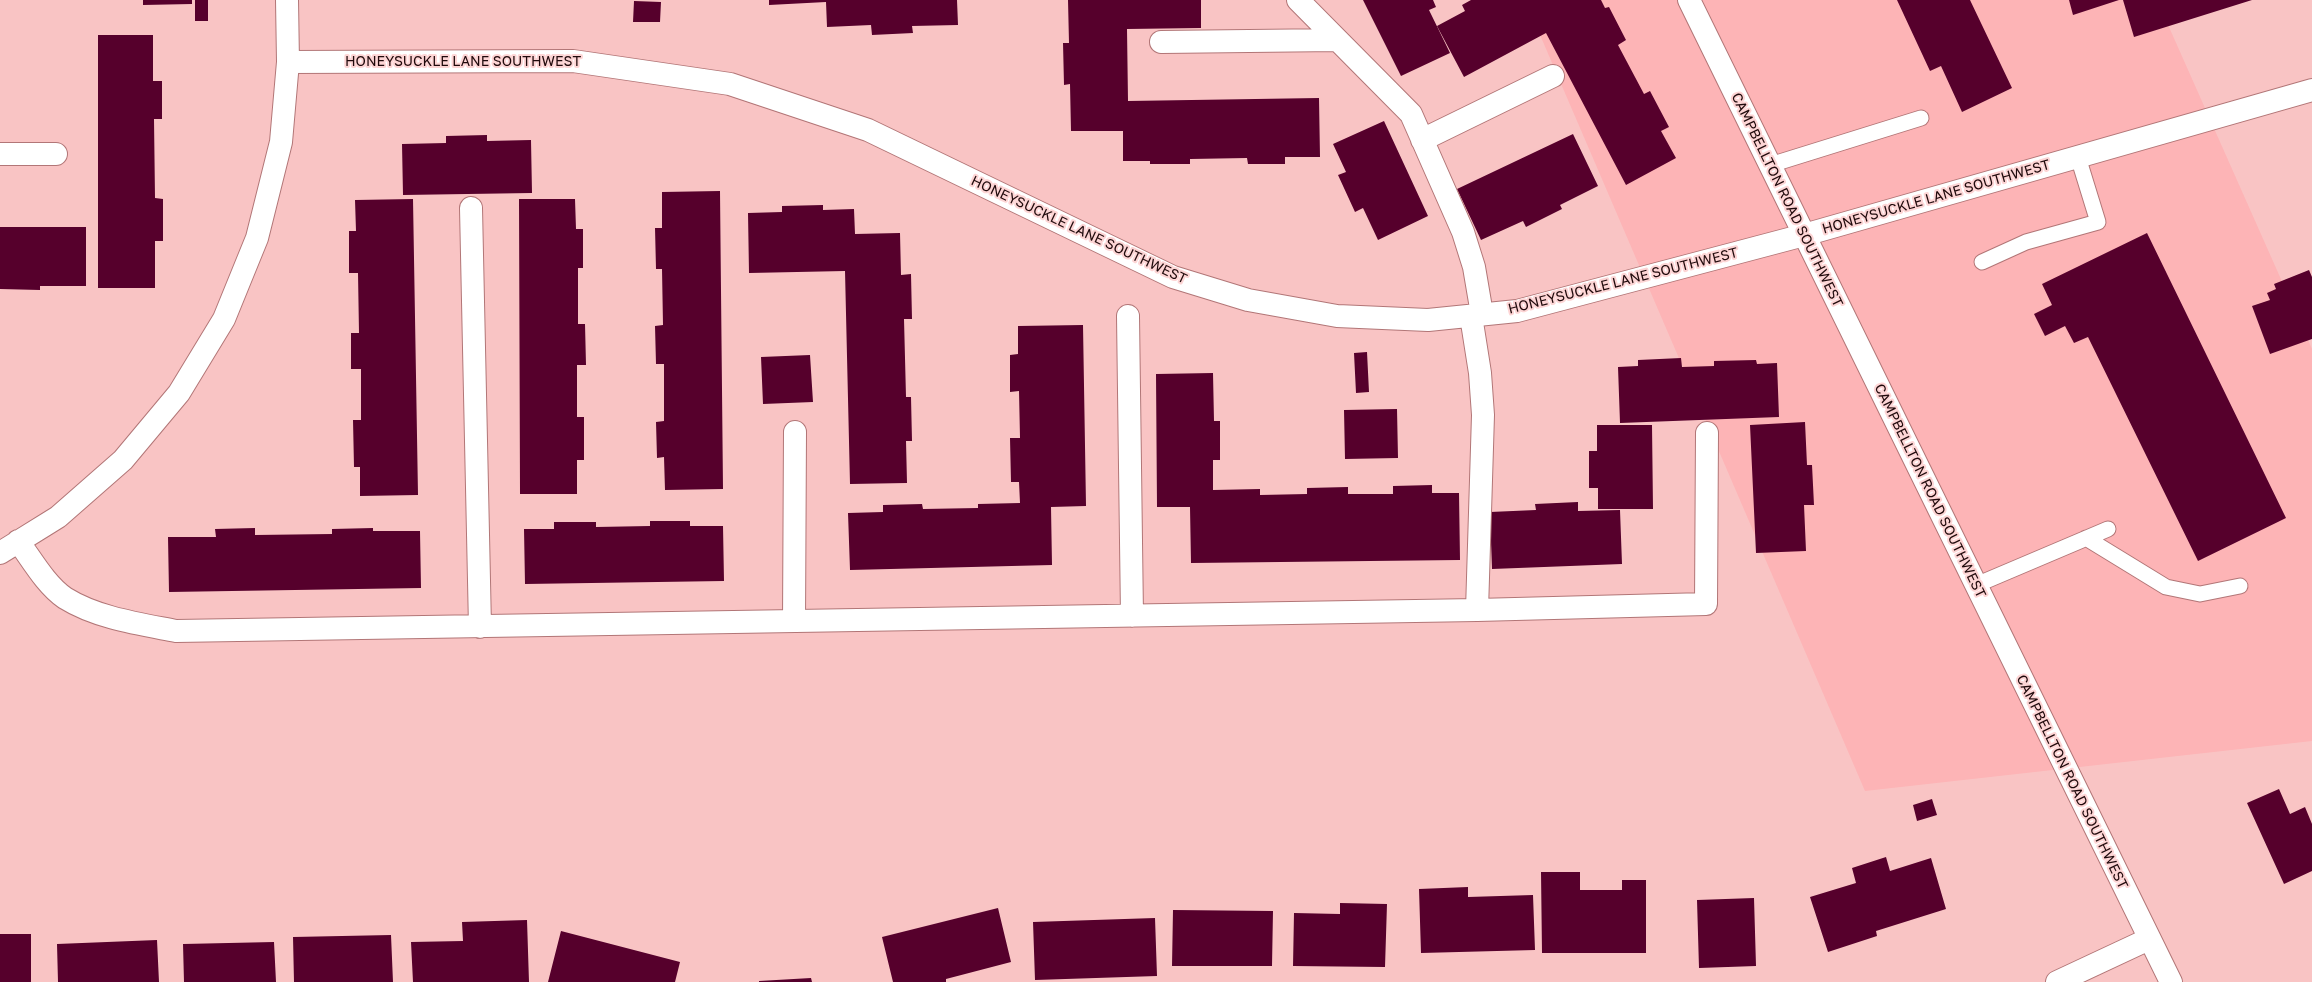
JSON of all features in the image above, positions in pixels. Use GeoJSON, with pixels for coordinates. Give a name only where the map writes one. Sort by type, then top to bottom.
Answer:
{"type":"FeatureCollection","features":[{"type":"Feature","properties":{"kind":"street"},"geometry":{"type":"LineString","coordinates":[[0,553],[58,516],[123,460],[179,393],[224,319],[257,238],[282,142],[288,62],[287,0]]}},
{"type":"Feature","properties":{"kind":"street"},"geometry":{"type":"LineString","coordinates":[[1298,0],[1411,114],[1463,232],[1474,266],[1483,415],[1477,610]]}},
{"type":"Feature","properties":{"kind":"street","name":"CAMPBELLTON ROAD SOUTHWEST"},"geometry":{"type":"LineString","coordinates":[[1689,0],[2170,982]]}},
{"type":"Feature","properties":{"kind":"street"},"geometry":{"type":"LineString","coordinates":[[1161,42],[1338,40]]}},
{"type":"Feature","properties":{"kind":"street","name":"HONEYSUCKLE LANE SOUTHWEST"},"geometry":{"type":"LineString","coordinates":[[288,62],[573,61],[730,84],[868,130],[1173,276],[1248,300],[1337,316],[1428,320],[1517,311],[1804,235],[2312,90]]}},
{"type":"Feature","properties":{"kind":"street"},"geometry":{"type":"LineString","coordinates":[[1422,140],[1553,76]]}},
{"type":"Feature","properties":{"kind":"street"},"geometry":{"type":"LineString","coordinates":[[0,154],[56,154]]}},
{"type":"Feature","properties":{"kind":"street"},"geometry":{"type":"LineString","coordinates":[[471,208],[480,627]]}},
{"type":"Feature","properties":{"kind":"street"},"geometry":{"type":"LineString","coordinates":[[1128,316],[1132,616]]}},
{"type":"Feature","properties":{"kind":"street"},"geometry":{"type":"LineString","coordinates":[[794,621],[795,432]]}},
{"type":"Feature","properties":{"kind":"street"},"geometry":{"type":"LineString","coordinates":[[18,542],[48,581],[65,598],[102,614],[176,631],[1477,610],[1706,604],[1707,433]]}},
{"type":"Feature","properties":{"kind":"street"},"geometry":{"type":"LineString","coordinates":[[2056,982],[2149,939]]}},
{"type":"Feature","properties":{"kind":"lane"},"geometry":{"type":"LineString","coordinates":[[1770,165],[1921,118]]}},
{"type":"Feature","properties":{"kind":"lane"},"geometry":{"type":"LineString","coordinates":[[1982,262],[2026,242],[2098,222],[2078,157]]}},
{"type":"Feature","properties":{"kind":"lane"},"geometry":{"type":"LineString","coordinates":[[1976,585],[2108,529]]}},
{"type":"Feature","properties":{"kind":"lane"},"geometry":{"type":"LineString","coordinates":[[2086,538],[2166,587],[2200,594],[2240,586]]}},
{"type":"Feature","properties":{"kind":"shaded area"},"geometry":{"type":"Polygon","coordinates":[[[1525,0],[2157,0],[2312,349],[2312,741],[1865,791],[1525,0]]]}},
{"type":"Feature","properties":{"kind":"building"},"geometry":{"type":"Polygon","coordinates":[[[143,0],[192,0],[192,4],[143,5],[143,0]]]}},
{"type":"Feature","properties":{"kind":"building"},"geometry":{"type":"Polygon","coordinates":[[[195,0],[208,0],[208,21],[195,21],[195,0]]]}},
{"type":"Feature","properties":{"kind":"building"},"geometry":{"type":"Polygon","coordinates":[[[769,0],[957,0],[958,25],[912,26],[913,33],[872,35],[871,25],[827,27],[826,2],[769,5],[769,0]]]}},
{"type":"Feature","properties":{"kind":"building"},"geometry":{"type":"Polygon","coordinates":[[[1068,0],[1201,0],[1201,28],[1127,29],[1128,101],[1319,98],[1320,157],[1285,157],[1285,164],[1248,164],[1247,158],[1190,159],[1190,164],[1150,164],[1150,161],[1123,161],[1123,131],[1071,131],[1070,84],[1064,85],[1063,43],[1069,43],[1068,0]]]}},
{"type":"Feature","properties":{"kind":"building"},"geometry":{"type":"Polygon","coordinates":[[[1363,0],[1433,0],[1436,7],[1429,10],[1450,53],[1401,76],[1363,0]]]}},
{"type":"Feature","properties":{"kind":"building"},"geometry":{"type":"Polygon","coordinates":[[[1471,0],[1601,0],[1605,8],[1609,7],[1626,40],[1618,45],[1644,94],[1650,91],[1669,127],[1661,131],[1676,158],[1626,185],[1546,33],[1464,77],[1437,26],[1465,11],[1462,5],[1471,0]]]}},
{"type":"Feature","properties":{"kind":"building"},"geometry":{"type":"Polygon","coordinates":[[[1897,0],[1970,0],[2012,88],[1962,112],[1941,66],[1930,71],[1897,0]]]}},
{"type":"Feature","properties":{"kind":"building"},"geometry":{"type":"Polygon","coordinates":[[[2069,0],[2119,0],[2073,15],[2069,0]]]}},
{"type":"Feature","properties":{"kind":"building"},"geometry":{"type":"Polygon","coordinates":[[[2123,0],[2252,0],[2134,37],[2123,0]]]}},
{"type":"Feature","properties":{"kind":"building"},"geometry":{"type":"Polygon","coordinates":[[[634,1],[661,2],[660,22],[633,22],[634,1]]]}},
{"type":"Feature","properties":{"kind":"building"},"geometry":{"type":"Polygon","coordinates":[[[98,35],[153,35],[153,81],[162,81],[162,119],[154,119],[155,198],[163,199],[163,241],[155,241],[155,288],[98,288],[98,35]]]}},
{"type":"Feature","properties":{"kind":"building"},"geometry":{"type":"Polygon","coordinates":[[[1384,121],[1428,216],[1378,240],[1363,208],[1355,212],[1338,175],[1346,172],[1333,144],[1384,121]]]}},
{"type":"Feature","properties":{"kind":"building"},"geometry":{"type":"Polygon","coordinates":[[[1573,134],[1598,186],[1560,205],[1562,209],[1526,227],[1523,221],[1481,240],[1457,189],[1573,134]]]}},
{"type":"Feature","properties":{"kind":"building"},"geometry":{"type":"Polygon","coordinates":[[[487,135],[487,141],[531,140],[532,193],[403,195],[402,144],[446,143],[446,136],[487,135]]]}},
{"type":"Feature","properties":{"kind":"building"},"geometry":{"type":"Polygon","coordinates":[[[720,191],[723,489],[665,490],[664,457],[657,458],[656,422],[664,421],[664,364],[656,364],[655,326],[663,325],[662,269],[656,269],[655,228],[662,228],[662,192],[720,191]]]}},
{"type":"Feature","properties":{"kind":"building"},"geometry":{"type":"Polygon","coordinates":[[[413,199],[418,495],[360,496],[360,467],[354,467],[353,420],[361,420],[361,369],[351,369],[351,333],[359,333],[358,273],[349,273],[349,231],[356,231],[355,200],[413,199]]]}},
{"type":"Feature","properties":{"kind":"building"},"geometry":{"type":"Polygon","coordinates":[[[519,199],[575,199],[576,229],[583,229],[583,268],[578,268],[578,324],[585,324],[586,365],[577,365],[577,417],[584,417],[584,460],[577,460],[577,494],[520,494],[519,199]]]}},
{"type":"Feature","properties":{"kind":"building"},"geometry":{"type":"Polygon","coordinates":[[[823,205],[823,210],[854,209],[855,234],[900,233],[901,275],[911,274],[912,319],[904,319],[906,397],[911,397],[912,441],[906,441],[907,483],[850,484],[845,271],[749,273],[748,213],[782,212],[782,206],[823,205]]]}},
{"type":"Feature","properties":{"kind":"building"},"geometry":{"type":"Polygon","coordinates":[[[0,227],[86,227],[86,286],[40,286],[40,290],[0,289],[0,227]]]}},
{"type":"Feature","properties":{"kind":"building"},"geometry":{"type":"Polygon","coordinates":[[[2147,233],[2286,518],[2198,561],[2088,337],[2074,343],[2065,326],[2045,336],[2034,314],[2052,305],[2042,284],[2147,233]]]}},
{"type":"Feature","properties":{"kind":"building"},"geometry":{"type":"Polygon","coordinates":[[[2309,270],[2312,277],[2312,339],[2270,354],[2252,306],[2270,300],[2267,293],[2276,289],[2274,284],[2309,270]]]}},
{"type":"Feature","properties":{"kind":"building"},"geometry":{"type":"Polygon","coordinates":[[[1083,325],[1086,506],[1051,507],[1052,565],[850,570],[848,513],[883,512],[883,505],[922,504],[923,509],[978,508],[978,504],[1020,503],[1019,482],[1011,482],[1010,438],[1020,438],[1019,391],[1010,392],[1010,355],[1018,354],[1018,326],[1083,325]]]}},
{"type":"Feature","properties":{"kind":"building"},"geometry":{"type":"Polygon","coordinates":[[[1367,352],[1369,392],[1356,393],[1354,353],[1367,352]]]}},
{"type":"Feature","properties":{"kind":"building"},"geometry":{"type":"Polygon","coordinates":[[[810,355],[813,402],[763,404],[761,357],[810,355]]]}},
{"type":"Feature","properties":{"kind":"building"},"geometry":{"type":"Polygon","coordinates":[[[1681,358],[1682,367],[1714,366],[1714,361],[1756,360],[1757,364],[1777,363],[1779,417],[1620,423],[1618,367],[1638,366],[1638,360],[1681,358]]]}},
{"type":"Feature","properties":{"kind":"building"},"geometry":{"type":"Polygon","coordinates":[[[1213,373],[1214,421],[1220,421],[1220,460],[1213,460],[1213,490],[1260,489],[1260,495],[1307,494],[1307,488],[1348,487],[1348,494],[1393,494],[1393,486],[1432,485],[1432,493],[1459,493],[1460,560],[1191,563],[1190,507],[1157,507],[1156,374],[1213,373]]]}},
{"type":"Feature","properties":{"kind":"building"},"geometry":{"type":"Polygon","coordinates":[[[1397,409],[1398,458],[1345,459],[1344,410],[1397,409]]]}},
{"type":"Feature","properties":{"kind":"building"},"geometry":{"type":"Polygon","coordinates":[[[1805,422],[1807,465],[1812,465],[1814,505],[1804,505],[1806,551],[1756,553],[1750,425],[1805,422]]]}},
{"type":"Feature","properties":{"kind":"building"},"geometry":{"type":"Polygon","coordinates":[[[1597,425],[1652,425],[1653,509],[1598,509],[1598,488],[1589,488],[1589,451],[1597,451],[1597,425]]]}},
{"type":"Feature","properties":{"kind":"building"},"geometry":{"type":"Polygon","coordinates":[[[1578,502],[1578,511],[1620,510],[1622,564],[1492,569],[1490,512],[1536,510],[1535,504],[1578,502]]]}},
{"type":"Feature","properties":{"kind":"building"},"geometry":{"type":"Polygon","coordinates":[[[650,521],[690,521],[690,526],[723,526],[724,581],[525,584],[524,529],[554,529],[554,522],[596,522],[596,527],[650,526],[650,521]]]}},
{"type":"Feature","properties":{"kind":"building"},"geometry":{"type":"Polygon","coordinates":[[[255,528],[255,535],[332,534],[332,529],[373,528],[373,531],[420,531],[421,588],[169,592],[168,537],[216,537],[215,529],[255,528]]]}},
{"type":"Feature","properties":{"kind":"building"},"geometry":{"type":"Polygon","coordinates":[[[2279,789],[2290,814],[2305,807],[2312,824],[2312,871],[2284,884],[2247,803],[2279,789]]]}},
{"type":"Feature","properties":{"kind":"building"},"geometry":{"type":"Polygon","coordinates":[[[1932,799],[1937,815],[1917,821],[1913,805],[1932,799]]]}},
{"type":"Feature","properties":{"kind":"building"},"geometry":{"type":"Polygon","coordinates":[[[1886,857],[1890,871],[1931,858],[1946,909],[1876,931],[1877,936],[1828,952],[1810,897],[1856,883],[1852,868],[1886,857]]]}},
{"type":"Feature","properties":{"kind":"building"},"geometry":{"type":"Polygon","coordinates":[[[1541,872],[1580,872],[1580,890],[1622,890],[1622,880],[1646,880],[1646,953],[1542,953],[1541,872]]]}},
{"type":"Feature","properties":{"kind":"building"},"geometry":{"type":"Polygon","coordinates":[[[1468,887],[1468,897],[1533,895],[1535,950],[1421,953],[1419,889],[1468,887]]]}},
{"type":"Feature","properties":{"kind":"building"},"geometry":{"type":"Polygon","coordinates":[[[1754,898],[1756,966],[1699,968],[1697,900],[1754,898]]]}},
{"type":"Feature","properties":{"kind":"building"},"geometry":{"type":"Polygon","coordinates":[[[1340,903],[1387,904],[1385,967],[1293,966],[1294,913],[1340,914],[1340,903]]]}},
{"type":"Feature","properties":{"kind":"building"},"geometry":{"type":"Polygon","coordinates":[[[998,908],[1011,962],[946,979],[946,982],[893,982],[882,937],[998,908]]]}},
{"type":"Feature","properties":{"kind":"building"},"geometry":{"type":"Polygon","coordinates":[[[1173,910],[1273,911],[1272,966],[1172,966],[1173,910]]]}},
{"type":"Feature","properties":{"kind":"building"},"geometry":{"type":"Polygon","coordinates":[[[1155,918],[1157,976],[1035,980],[1033,922],[1155,918]]]}},
{"type":"Feature","properties":{"kind":"building"},"geometry":{"type":"Polygon","coordinates":[[[527,920],[529,982],[413,982],[411,942],[463,941],[462,922],[527,920]]]}},
{"type":"Feature","properties":{"kind":"building"},"geometry":{"type":"Polygon","coordinates":[[[561,931],[680,962],[675,982],[548,982],[561,931]]]}},
{"type":"Feature","properties":{"kind":"building"},"geometry":{"type":"Polygon","coordinates":[[[0,934],[31,934],[31,982],[0,982],[0,934]]]}},
{"type":"Feature","properties":{"kind":"building"},"geometry":{"type":"Polygon","coordinates":[[[391,935],[393,982],[294,982],[293,937],[391,935]]]}},
{"type":"Feature","properties":{"kind":"building"},"geometry":{"type":"Polygon","coordinates":[[[157,940],[159,982],[58,982],[57,944],[157,940]]]}},
{"type":"Feature","properties":{"kind":"building"},"geometry":{"type":"Polygon","coordinates":[[[274,942],[276,982],[184,982],[183,944],[274,942]]]}},
{"type":"Feature","properties":{"kind":"building"},"geometry":{"type":"Polygon","coordinates":[[[811,978],[812,982],[759,982],[759,981],[811,978]]]}}]}
